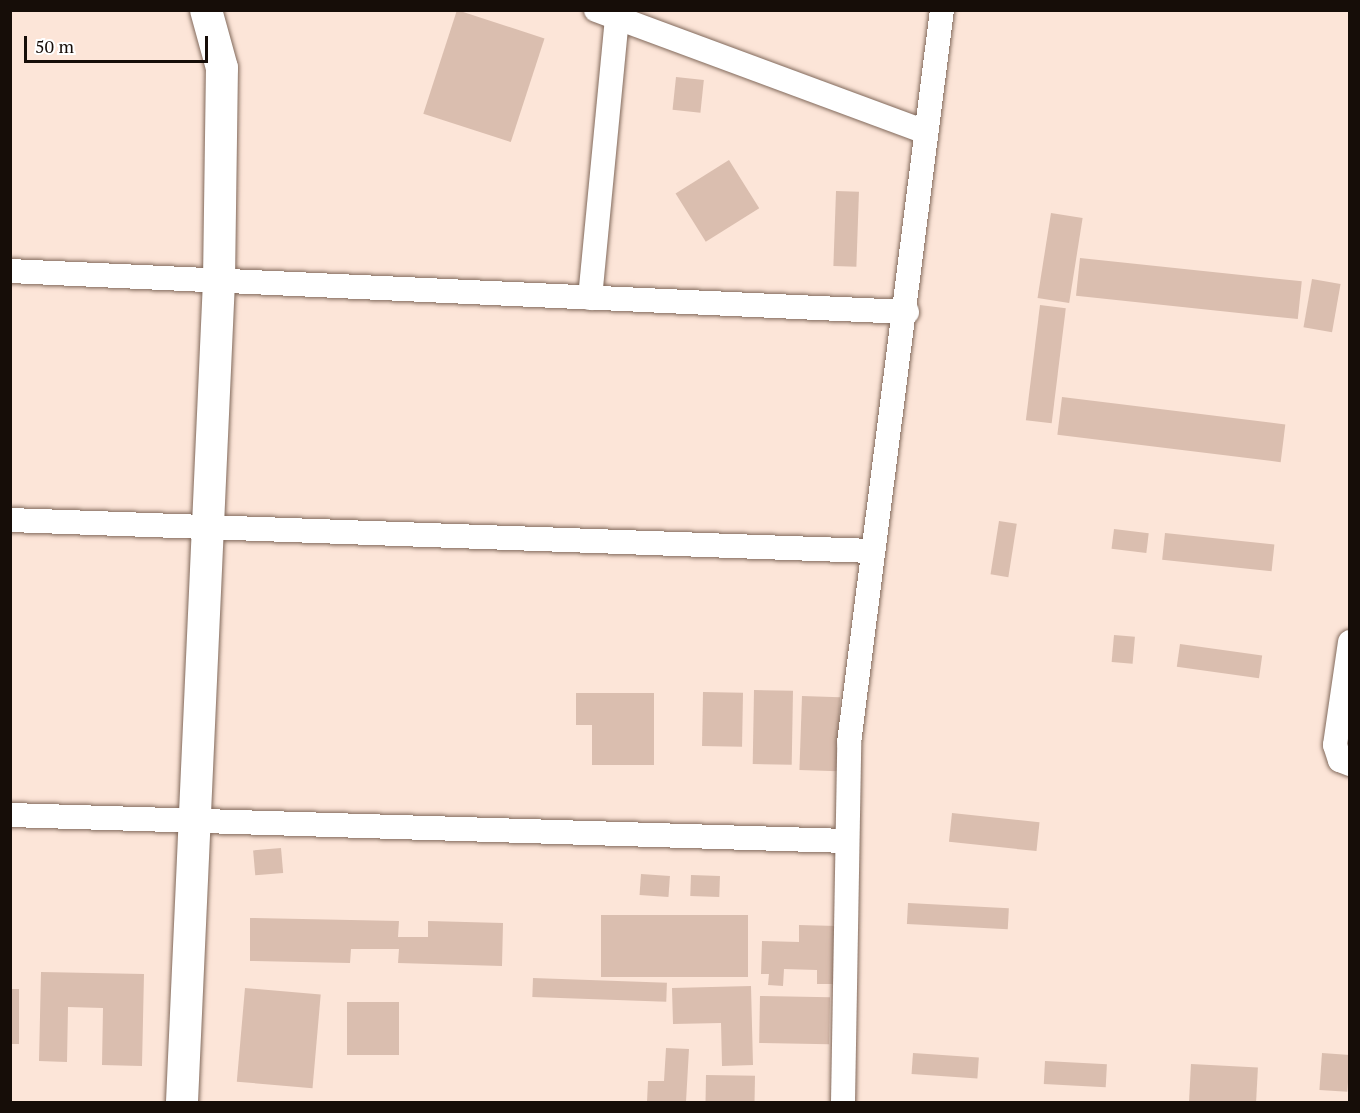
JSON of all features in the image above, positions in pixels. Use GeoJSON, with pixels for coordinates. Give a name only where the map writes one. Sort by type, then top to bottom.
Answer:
{"type":"FeatureCollection","features":[{"type":"Feature","properties":{"kind":"main road"},"geometry":{"type":"LineString","coordinates":[[182,1102],[219,281],[222,68],[206,10]]}},
{"type":"Feature","properties":{"kind":"street"},"geometry":{"type":"LineString","coordinates":[[843,1102],[849,743],[870,551],[907,312],[925,132],[942,10]]}},
{"type":"Feature","properties":{"kind":"street"},"geometry":{"type":"LineString","coordinates":[[590,298],[607,14],[925,132]]}},
{"type":"Feature","properties":{"kind":"street"},"geometry":{"type":"LineString","coordinates":[[10,271],[907,312]]}},
{"type":"Feature","properties":{"kind":"street"},"geometry":{"type":"LineString","coordinates":[[10,520],[870,551]]}},
{"type":"Feature","properties":{"kind":"street"},"geometry":{"type":"LineString","coordinates":[[1350,642],[1335,745],[1340,760],[1350,764]]}},
{"type":"Feature","properties":{"kind":"street"},"geometry":{"type":"LineString","coordinates":[[10,815],[846,841]]}},
{"type":"Feature","properties":{"kind":"building"},"geometry":{"type":"Polygon","coordinates":[[[457,10],[544,38],[511,142],[423,114],[457,10]]]}},
{"type":"Feature","properties":{"kind":"building"},"geometry":{"type":"Polygon","coordinates":[[[676,77],[704,80],[700,113],[673,110],[676,77]]]}},
{"type":"Feature","properties":{"kind":"building"},"geometry":{"type":"Polygon","coordinates":[[[729,160],[759,208],[706,242],[676,193],[729,160]]]}},
{"type":"Feature","properties":{"kind":"building"},"geometry":{"type":"Polygon","coordinates":[[[836,191],[859,192],[856,267],[833,266],[836,191]]]}},
{"type":"Feature","properties":{"kind":"building"},"geometry":{"type":"Polygon","coordinates":[[[1051,213],[1083,218],[1069,303],[1038,298],[1051,213]]]}},
{"type":"Feature","properties":{"kind":"building"},"geometry":{"type":"Polygon","coordinates":[[[1080,258],[1302,281],[1298,319],[1076,296],[1080,258]]]}},
{"type":"Feature","properties":{"kind":"building"},"geometry":{"type":"Polygon","coordinates":[[[1312,279],[1341,284],[1332,332],[1303,327],[1312,279]]]}},
{"type":"Feature","properties":{"kind":"building"},"geometry":{"type":"Polygon","coordinates":[[[1040,305],[1066,308],[1052,423],[1026,420],[1040,305]]]}},
{"type":"Feature","properties":{"kind":"building"},"geometry":{"type":"Polygon","coordinates":[[[1062,397],[1285,424],[1281,462],[1057,435],[1062,397]]]}},
{"type":"Feature","properties":{"kind":"building"},"geometry":{"type":"Polygon","coordinates":[[[999,521],[1017,524],[1008,577],[991,574],[999,521]]]}},
{"type":"Feature","properties":{"kind":"building"},"geometry":{"type":"Polygon","coordinates":[[[1114,529],[1149,533],[1146,553],[1112,549],[1114,529]]]}},
{"type":"Feature","properties":{"kind":"building"},"geometry":{"type":"Polygon","coordinates":[[[1165,533],[1274,544],[1272,571],[1162,560],[1165,533]]]}},
{"type":"Feature","properties":{"kind":"building"},"geometry":{"type":"Polygon","coordinates":[[[1114,635],[1135,637],[1133,664],[1112,662],[1114,635]]]}},
{"type":"Feature","properties":{"kind":"building"},"geometry":{"type":"Polygon","coordinates":[[[1180,644],[1262,656],[1259,678],[1177,667],[1180,644]]]}},
{"type":"Feature","properties":{"kind":"building"},"geometry":{"type":"Polygon","coordinates":[[[754,690],[793,691],[792,765],[753,764],[754,690]]]}},
{"type":"Feature","properties":{"kind":"building"},"geometry":{"type":"Polygon","coordinates":[[[703,692],[743,693],[742,747],[702,746],[703,692]]]}},
{"type":"Feature","properties":{"kind":"building"},"geometry":{"type":"Polygon","coordinates":[[[576,693],[654,693],[654,765],[592,765],[592,725],[576,725],[576,693]]]}},
{"type":"Feature","properties":{"kind":"building"},"geometry":{"type":"Polygon","coordinates":[[[802,696],[840,697],[837,771],[799,770],[802,696]]]}},
{"type":"Feature","properties":{"kind":"building"},"geometry":{"type":"Polygon","coordinates":[[[952,813],[1040,822],[1036,851],[949,842],[952,813]]]}},
{"type":"Feature","properties":{"kind":"building"},"geometry":{"type":"Polygon","coordinates":[[[281,848],[283,873],[255,875],[253,850],[281,848]]]}},
{"type":"Feature","properties":{"kind":"building"},"geometry":{"type":"Polygon","coordinates":[[[641,874],[670,876],[668,897],[640,895],[641,874]]]}},
{"type":"Feature","properties":{"kind":"building"},"geometry":{"type":"Polygon","coordinates":[[[691,875],[720,876],[719,897],[690,896],[691,875]]]}},
{"type":"Feature","properties":{"kind":"building"},"geometry":{"type":"Polygon","coordinates":[[[908,903],[1009,908],[1008,929],[907,924],[908,903]]]}},
{"type":"Feature","properties":{"kind":"building"},"geometry":{"type":"Polygon","coordinates":[[[601,915],[748,915],[748,977],[601,977],[601,915]]]}},
{"type":"Feature","properties":{"kind":"building"},"geometry":{"type":"Polygon","coordinates":[[[250,918],[399,921],[398,937],[428,937],[428,921],[503,923],[502,966],[398,963],[399,949],[351,949],[350,963],[250,961],[250,918]]]}},
{"type":"Feature","properties":{"kind":"building"},"geometry":{"type":"Polygon","coordinates":[[[799,925],[837,926],[835,984],[817,984],[817,970],[784,969],[783,986],[768,985],[769,974],[761,974],[762,941],[799,942],[799,925]]]}},
{"type":"Feature","properties":{"kind":"building"},"geometry":{"type":"Polygon","coordinates":[[[41,972],[144,974],[142,1066],[102,1065],[103,1008],[68,1007],[67,1062],[39,1061],[41,972]]]}},
{"type":"Feature","properties":{"kind":"building"},"geometry":{"type":"Polygon","coordinates":[[[533,978],[667,983],[666,1002],[532,997],[533,978]]]}},
{"type":"Feature","properties":{"kind":"building"},"geometry":{"type":"Polygon","coordinates":[[[751,986],[753,1065],[722,1066],[721,1023],[673,1024],[672,988],[751,986]]]}},
{"type":"Feature","properties":{"kind":"building"},"geometry":{"type":"Polygon","coordinates":[[[245,988],[321,995],[313,1088],[237,1082],[245,988]]]}},
{"type":"Feature","properties":{"kind":"building"},"geometry":{"type":"Polygon","coordinates":[[[10,989],[19,989],[19,1044],[10,1044],[10,989]]]}},
{"type":"Feature","properties":{"kind":"building"},"geometry":{"type":"Polygon","coordinates":[[[760,996],[830,997],[829,1044],[759,1043],[760,996]]]}},
{"type":"Feature","properties":{"kind":"building"},"geometry":{"type":"Polygon","coordinates":[[[347,1002],[399,1002],[399,1055],[347,1055],[347,1002]]]}},
{"type":"Feature","properties":{"kind":"building"},"geometry":{"type":"Polygon","coordinates":[[[666,1048],[689,1049],[686,1102],[647,1102],[648,1081],[664,1081],[666,1048]]]}},
{"type":"Feature","properties":{"kind":"building"},"geometry":{"type":"Polygon","coordinates":[[[913,1053],[979,1058],[977,1079],[912,1074],[913,1053]]]}},
{"type":"Feature","properties":{"kind":"building"},"geometry":{"type":"Polygon","coordinates":[[[1322,1053],[1350,1055],[1347,1092],[1319,1090],[1322,1053]]]}},
{"type":"Feature","properties":{"kind":"building"},"geometry":{"type":"Polygon","coordinates":[[[1045,1061],[1107,1064],[1106,1087],[1044,1084],[1045,1061]]]}},
{"type":"Feature","properties":{"kind":"building"},"geometry":{"type":"Polygon","coordinates":[[[1191,1064],[1258,1068],[1256,1102],[1189,1101],[1191,1064]]]}},
{"type":"Feature","properties":{"kind":"building"},"geometry":{"type":"Polygon","coordinates":[[[706,1075],[755,1076],[755,1102],[706,1102],[706,1075]]]}}]}
